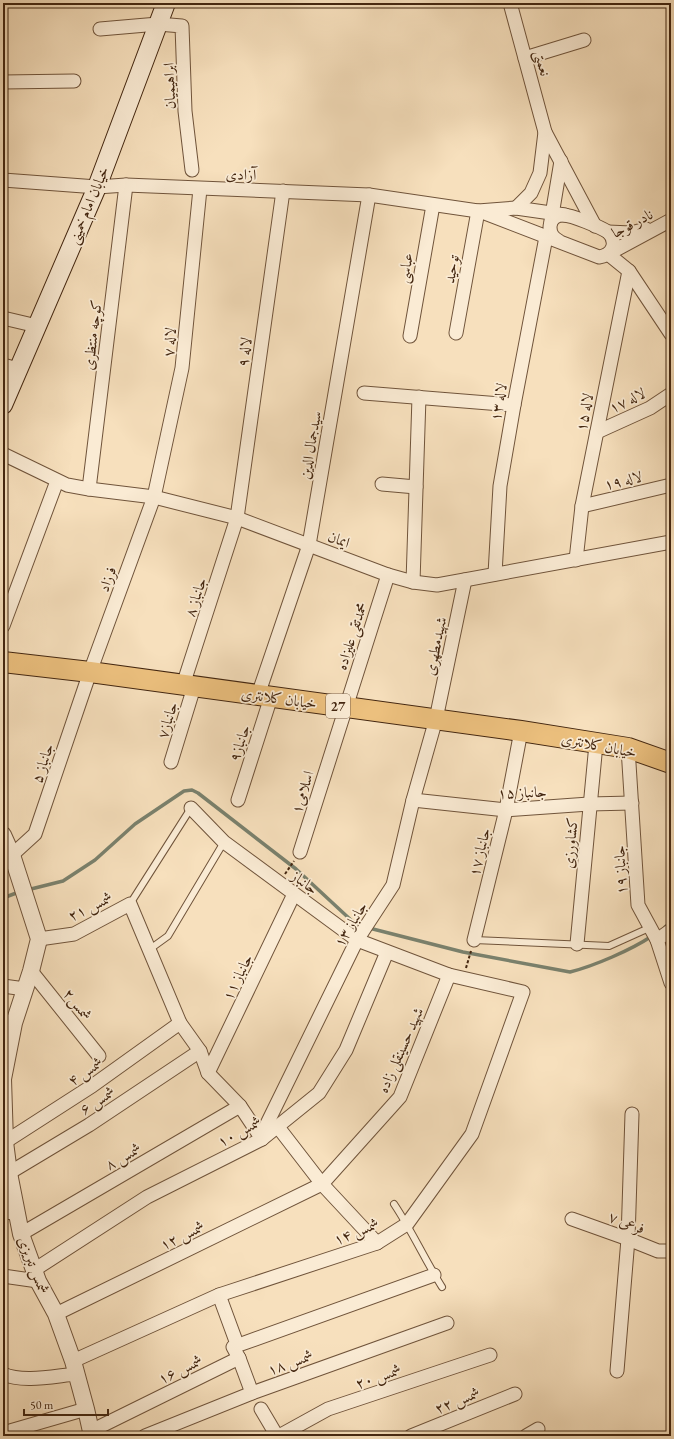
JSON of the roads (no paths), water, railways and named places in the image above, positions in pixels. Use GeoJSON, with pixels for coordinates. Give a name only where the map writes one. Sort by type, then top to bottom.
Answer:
{"type":"FeatureCollection","features":[{"type":"Feature","properties":{"kind":"main road","name":"خیابان امام خمینی"},"geometry":{"type":"LineString","coordinates":[[3,405],[11,367],[37,326],[97,186],[166,3]]}},
{"type":"Feature","properties":{"kind":"main road","name":"خیابان کلانتری"},"geometry":{"type":"LineString","coordinates":[[3,662],[90,672],[522,731],[628,748],[671,763]]}},
{"type":"Feature","properties":{"kind":"street","name":"نعمتی"},"geometry":{"type":"LineString","coordinates":[[510,3],[545,132],[595,226]]}},
{"type":"Feature","properties":{"kind":"street"},"geometry":{"type":"LineString","coordinates":[[100,29],[158,24]]}},
{"type":"Feature","properties":{"kind":"street","name":"ابراهیمیان"},"geometry":{"type":"LineString","coordinates":[[158,24],[182,26],[185,111],[192,170]]}},
{"type":"Feature","properties":{"kind":"street"},"geometry":{"type":"LineString","coordinates":[[525,58],[584,40]]}},
{"type":"Feature","properties":{"kind":"street"},"geometry":{"type":"LineString","coordinates":[[3,82],[74,81]]}},
{"type":"Feature","properties":{"kind":"street","name":"نعمتی"},"geometry":{"type":"LineString","coordinates":[[516,208],[531,193],[540,174],[545,132]]}},
{"type":"Feature","properties":{"kind":"street"},"geometry":{"type":"LineString","coordinates":[[559,241],[555,240],[550,232],[556,217],[560,161]]}},
{"type":"Feature","properties":{"kind":"street","name":"آزادی"},"geometry":{"type":"LineString","coordinates":[[3,180],[97,186],[126,185],[369,195],[478,211],[516,208],[595,226],[608,232]]}},
{"type":"Feature","properties":{"kind":"street","name":"کوچه منتظری"},"geometry":{"type":"LineString","coordinates":[[89,489],[126,185]]}},
{"type":"Feature","properties":{"kind":"street","name":"لاله ۷"},"geometry":{"type":"LineString","coordinates":[[154,496],[182,368],[200,189]]}},
{"type":"Feature","properties":{"kind":"street","name":"لاله ۹"},"geometry":{"type":"LineString","coordinates":[[237,518],[283,191]]}},
{"type":"Feature","properties":{"kind":"street","name":"سیدجمال الدین"},"geometry":{"type":"LineString","coordinates":[[265,696],[309,545],[369,195]]}},
{"type":"Feature","properties":{"kind":"street","name":"عباسی"},"geometry":{"type":"LineString","coordinates":[[410,336],[433,205]]}},
{"type":"Feature","properties":{"kind":"street","name":"آزادی"},"geometry":{"type":"LineString","coordinates":[[478,211],[559,241],[594,256],[604,256],[608,254]]}},
{"type":"Feature","properties":{"kind":"street","name":"توحید"},"geometry":{"type":"LineString","coordinates":[[456,333],[478,211]]}},
{"type":"Feature","properties":{"kind":"street"},"geometry":{"type":"LineString","coordinates":[[608,232],[631,232],[668,222]]}},
{"type":"Feature","properties":{"kind":"street","name":"نادر قوجا"},"geometry":{"type":"LineString","coordinates":[[608,254],[668,222]]}},
{"type":"Feature","properties":{"kind":"street"},"geometry":{"type":"LineString","coordinates":[[608,232],[613,238],[614,242],[611,251],[608,254],[629,271],[671,334]]}},
{"type":"Feature","properties":{"kind":"street","name":"لاله ۱۳"},"geometry":{"type":"LineString","coordinates":[[495,574],[500,486],[546,237]]}},
{"type":"Feature","properties":{"kind":"street","name":"لاله ۱۵"},"geometry":{"type":"LineString","coordinates":[[576,560],[582,506],[629,271]]}},
{"type":"Feature","properties":{"kind":"street"},"geometry":{"type":"LineString","coordinates":[[3,318],[37,326]]}},
{"type":"Feature","properties":{"kind":"street"},"geometry":{"type":"LineString","coordinates":[[364,393],[514,405]]}},
{"type":"Feature","properties":{"kind":"street","name":"لاله ۱۷"},"geometry":{"type":"LineString","coordinates":[[596,432],[650,408],[671,394]]}},
{"type":"Feature","properties":{"kind":"street"},"geometry":{"type":"LineString","coordinates":[[414,582],[419,397]]}},
{"type":"Feature","properties":{"kind":"street","name":"ایمان"},"geometry":{"type":"LineString","coordinates":[[3,454],[67,485],[89,489],[154,496],[237,518],[388,575],[414,582],[437,585],[671,542]]}},
{"type":"Feature","properties":{"kind":"street"},"geometry":{"type":"LineString","coordinates":[[3,626],[57,481]]}},
{"type":"Feature","properties":{"kind":"street"},"geometry":{"type":"LineString","coordinates":[[382,484],[416,487]]}},
{"type":"Feature","properties":{"kind":"street","name":"لاله ۱۹"},"geometry":{"type":"LineString","coordinates":[[582,506],[671,485]]}},
{"type":"Feature","properties":{"kind":"street","name":"فرزاد"},"geometry":{"type":"LineString","coordinates":[[90,672],[154,496]]}},
{"type":"Feature","properties":{"kind":"street","name":"جانباز ۸"},"geometry":{"type":"LineString","coordinates":[[188,686],[237,518]]}},
{"type":"Feature","properties":{"kind":"street","name":"محمدتقی علیزاده"},"geometry":{"type":"LineString","coordinates":[[345,707],[388,575]]}},
{"type":"Feature","properties":{"kind":"street","name":"شهیدمطهری"},"geometry":{"type":"LineString","coordinates":[[436,719],[465,580]]}},
{"type":"Feature","properties":{"kind":"street","name":"جانباز ۵"},"geometry":{"type":"LineString","coordinates":[[12,855],[36,834],[90,672]]}},
{"type":"Feature","properties":{"kind":"street","name":"جانباز۷"},"geometry":{"type":"LineString","coordinates":[[171,762],[188,686]]}},
{"type":"Feature","properties":{"kind":"street","name":"جانباز۹"},"geometry":{"type":"LineString","coordinates":[[238,800],[265,696]]}},
{"type":"Feature","properties":{"kind":"street","name":"اسلامی۱"},"geometry":{"type":"LineString","coordinates":[[300,852],[345,707]]}},
{"type":"Feature","properties":{"kind":"street","name":"جانباز ۱۳"},"geometry":{"type":"LineString","coordinates":[[262,1137],[357,940],[393,885],[413,800],[436,719]]}},
{"type":"Feature","properties":{"kind":"street","name":"جانباز ۱۷"},"geometry":{"type":"LineString","coordinates":[[474,940],[506,810],[522,731]]}},
{"type":"Feature","properties":{"kind":"street","name":"کشاورزی"},"geometry":{"type":"LineString","coordinates":[[577,944],[596,744]]}},
{"type":"Feature","properties":{"kind":"street","name":"جانباز ۱۹"},"geometry":{"type":"LineString","coordinates":[[628,748],[638,905],[649,928],[657,940],[671,984]]}},
{"type":"Feature","properties":{"kind":"street","name":"جانباز ۱۵"},"geometry":{"type":"LineString","coordinates":[[413,800],[506,810],[590,804],[632,803]]}},
{"type":"Feature","properties":{"kind":"street","name":"جانباز"},"geometry":{"type":"LineString","coordinates":[[191,808],[224,842],[357,940],[449,975],[523,992]]}},
{"type":"Feature","properties":{"kind":"street"},"geometry":{"type":"LineString","coordinates":[[3,835],[12,855],[39,939]]}},
{"type":"Feature","properties":{"kind":"street","name":"جانباز ۱۱"},"geometry":{"type":"LineString","coordinates":[[208,1073],[294,894]]}},
{"type":"Feature","properties":{"kind":"street"},"geometry":{"type":"LineString","coordinates":[[130,904],[180,1023],[200,1051],[208,1073],[240,1106],[262,1137]]}},
{"type":"Feature","properties":{"kind":"street","name":"شمس ۲۱"},"geometry":{"type":"LineString","coordinates":[[39,939],[74,934],[130,904]]}},
{"type":"Feature","properties":{"kind":"street"},"geometry":{"type":"LineString","coordinates":[[657,940],[671,930]]}},
{"type":"Feature","properties":{"kind":"street","name":"شمس تبریزی"},"geometry":{"type":"LineString","coordinates":[[39,939],[25,989],[8,1022],[3,1079],[4,1142],[9,1173],[9,1212],[21,1234],[36,1276],[56,1314],[74,1367],[91,1433]]}},
{"type":"Feature","properties":{"kind":"street","name":"شمس ۱۰"},"geometry":{"type":"LineString","coordinates":[[36,1276],[147,1197],[262,1137],[278,1127],[319,1093],[346,1050],[387,952]]}},
{"type":"Feature","properties":{"kind":"street","name":"شمس۲"},"geometry":{"type":"LineString","coordinates":[[31,970],[99,1056]]}},
{"type":"Feature","properties":{"kind":"street","name":"شهید حسینقلی زاده"},"geometry":{"type":"LineString","coordinates":[[322,1184],[400,1097],[449,975]]}},
{"type":"Feature","properties":{"kind":"street"},"geometry":{"type":"LineString","coordinates":[[3,986],[25,989]]}},
{"type":"Feature","properties":{"kind":"street","name":"شمس ۱۴"},"geometry":{"type":"LineString","coordinates":[[3,1374],[11,1378],[29,1378],[74,1367],[219,1295],[377,1243],[407,1224],[472,1134],[523,992]]}},
{"type":"Feature","properties":{"kind":"street","name":"شمس ۴"},"geometry":{"type":"LineString","coordinates":[[4,1142],[92,1086],[180,1023]]}},
{"type":"Feature","properties":{"kind":"street","name":"شمس ۶"},"geometry":{"type":"LineString","coordinates":[[9,1173],[89,1125],[200,1051]]}},
{"type":"Feature","properties":{"kind":"street","name":"شمس ۸"},"geometry":{"type":"LineString","coordinates":[[21,1234],[240,1106]]}},
{"type":"Feature","properties":{"kind":"street"},"geometry":{"type":"LineString","coordinates":[[617,1371],[628,1239],[632,1114]]}},
{"type":"Feature","properties":{"kind":"street"},"geometry":{"type":"LineString","coordinates":[[278,1127],[322,1184],[377,1243]]}},
{"type":"Feature","properties":{"kind":"street","name":"شمس ۱۲"},"geometry":{"type":"LineString","coordinates":[[56,1314],[322,1184]]}},
{"type":"Feature","properties":{"kind":"street","name":"فرعی ۷"},"geometry":{"type":"LineString","coordinates":[[572,1219],[658,1251],[671,1250]]}},
{"type":"Feature","properties":{"kind":"street"},"geometry":{"type":"LineString","coordinates":[[235,1345],[434,1274]]}},
{"type":"Feature","properties":{"kind":"street"},"geometry":{"type":"LineString","coordinates":[[3,1276],[36,1276]]}},
{"type":"Feature","properties":{"kind":"street"},"geometry":{"type":"LineString","coordinates":[[219,1295],[252,1393]]}},
{"type":"Feature","properties":{"kind":"street","name":"شمس ۱۸"},"geometry":{"type":"LineString","coordinates":[[145,1436],[252,1393],[446,1323]]}},
{"type":"Feature","properties":{"kind":"street","name":"شمس ۲۰"},"geometry":{"type":"LineString","coordinates":[[278,1436],[328,1409],[490,1355]]}},
{"type":"Feature","properties":{"kind":"street","name":"شمس ۱۶"},"geometry":{"type":"LineString","coordinates":[[91,1433],[239,1358]]}},
{"type":"Feature","properties":{"kind":"street","name":"شمس ۲۲"},"geometry":{"type":"LineString","coordinates":[[411,1436],[515,1394]]}},
{"type":"Feature","properties":{"kind":"street"},"geometry":{"type":"LineString","coordinates":[[3,1433],[86,1409]]}},
{"type":"Feature","properties":{"kind":"street"},"geometry":{"type":"LineString","coordinates":[[261,1409],[278,1436]]}},
{"type":"Feature","properties":{"kind":"street"},"geometry":{"type":"LineString","coordinates":[[526,1436],[538,1429]]}},
{"type":"Feature","properties":{"kind":"lane","name":"جانباز"},"geometry":{"type":"LineString","coordinates":[[130,904],[191,808]]}},
{"type":"Feature","properties":{"kind":"lane"},"geometry":{"type":"LineString","coordinates":[[150,949],[168,936],[224,842]]}},
{"type":"Feature","properties":{"kind":"lane"},"geometry":{"type":"LineString","coordinates":[[474,940],[609,946],[649,928]]}},
{"type":"Feature","properties":{"kind":"lane"},"geometry":{"type":"LineString","coordinates":[[394,1204],[407,1224],[442,1287]]}},
{"type":"Feature","properties":{"kind":"waterway"},"geometry":{"type":"LineString","coordinates":[[27,890],[63,881],[95,860],[135,824],[184,791],[192,790],[198,793],[296,869],[352,921],[363,926]]}},
{"type":"Feature","properties":{"kind":"waterway"},"geometry":{"type":"LineString","coordinates":[[3,898],[19,892]]}},
{"type":"Feature","properties":{"kind":"waterway"},"geometry":{"type":"LineString","coordinates":[[665,927],[671,922]]}},
{"type":"Feature","properties":{"kind":"waterway"},"geometry":{"type":"LineString","coordinates":[[369,928],[463,952],[570,972],[612,957],[634,947],[652,936]]}}]}
